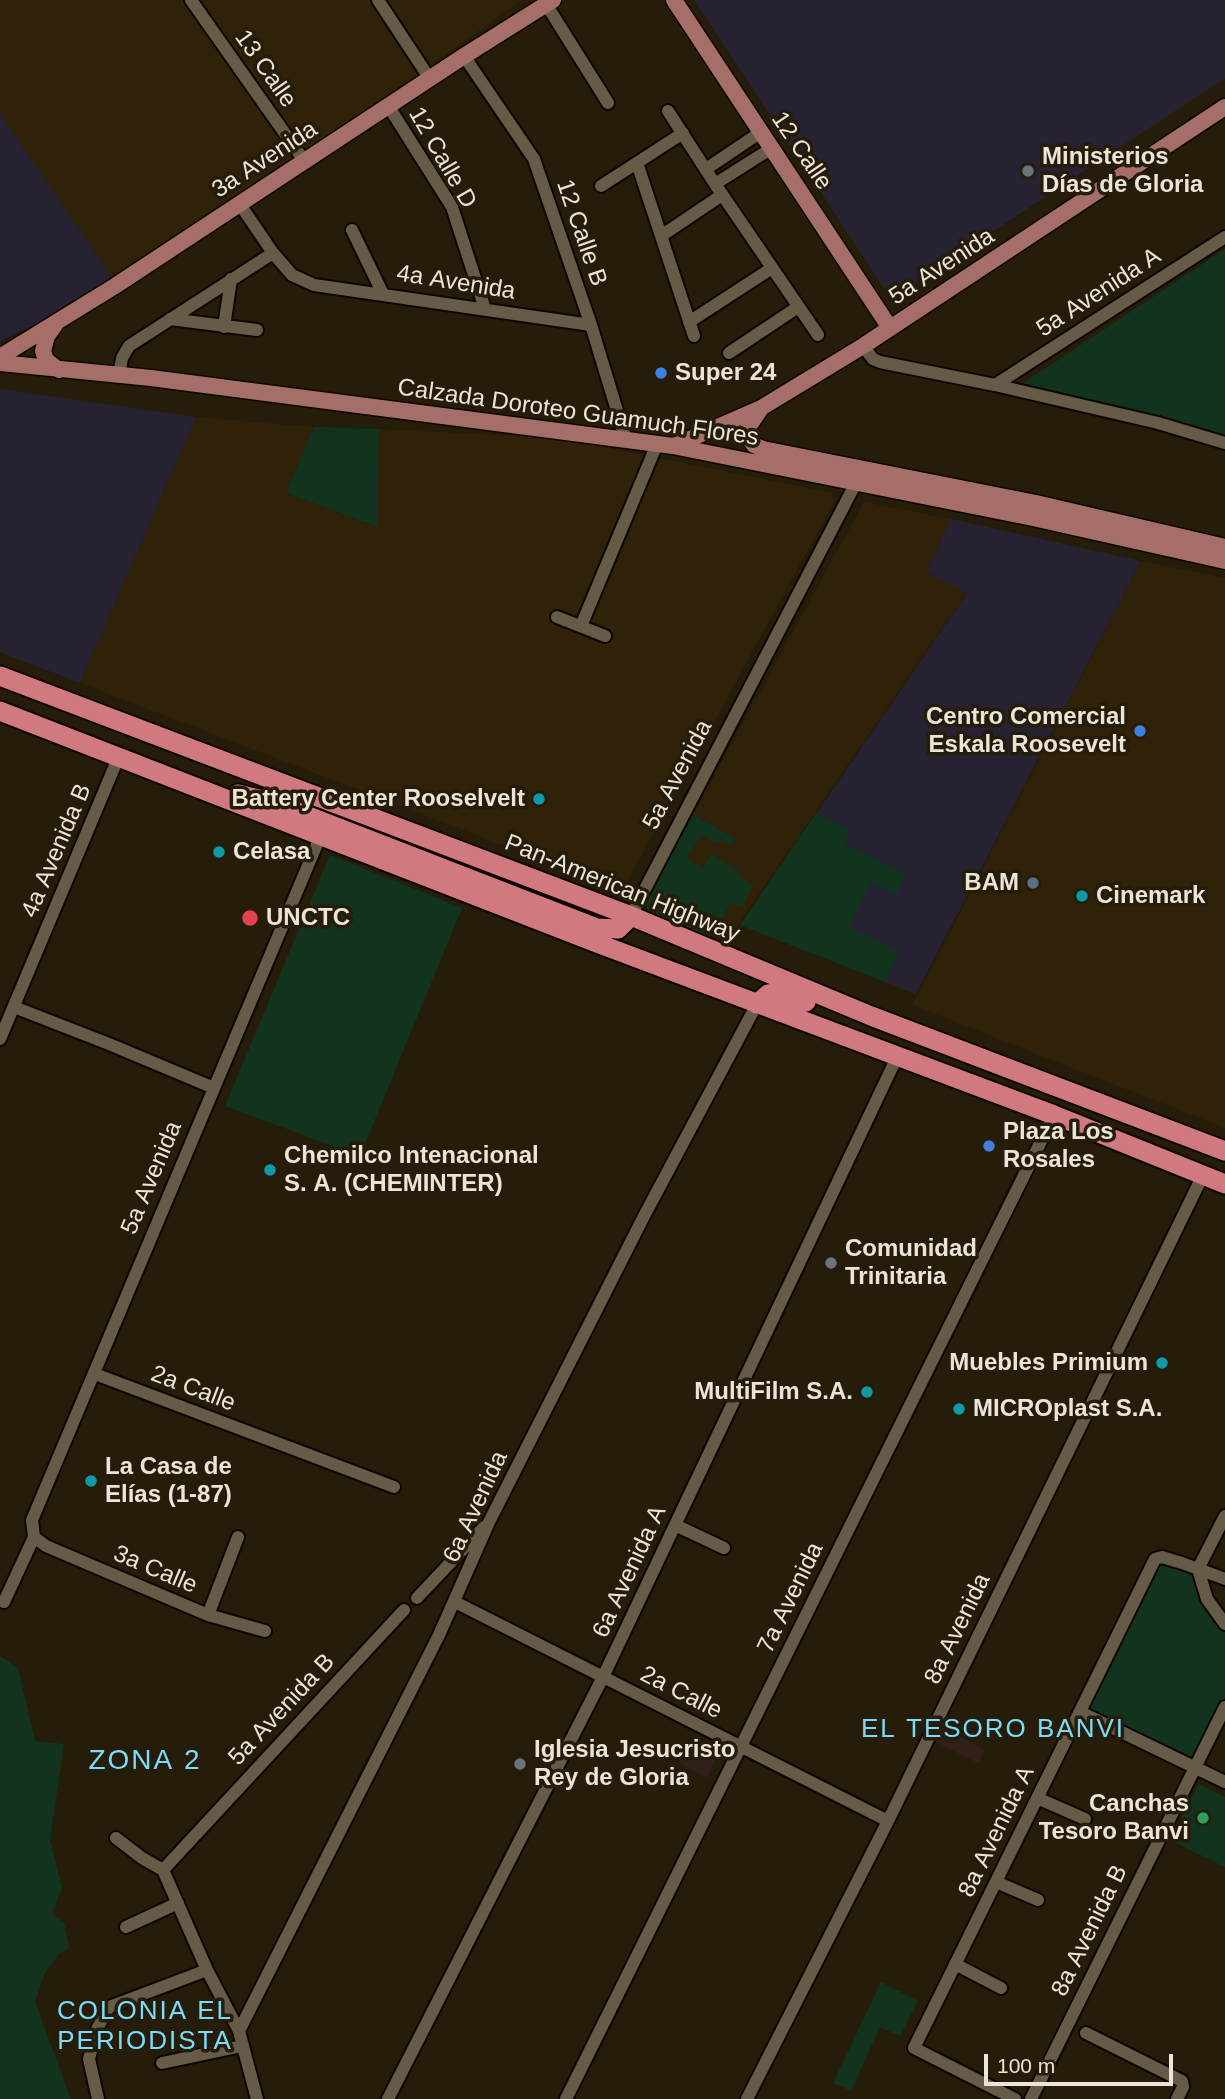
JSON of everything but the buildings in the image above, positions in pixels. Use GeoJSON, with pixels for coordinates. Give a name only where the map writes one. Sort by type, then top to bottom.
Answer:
{"type":"FeatureCollection","features":[{"type":"Feature","properties":{"kind":"highway","name":"Pan-American Highway"},"geometry":{"type":"LineString","coordinates":[[0,676],[631,916],[871,1016],[1225,1151]]}},
{"type":"Feature","properties":{"kind":"highway"},"geometry":{"type":"LineString","coordinates":[[0,711],[320,837],[1054,1115],[1225,1184]]}},
{"type":"Feature","properties":{"kind":"highway"},"geometry":{"type":"LineString","coordinates":[[196,788],[275,803],[597,928],[618,929],[631,916]]}},
{"type":"Feature","properties":{"kind":"highway"},"geometry":{"type":"LineString","coordinates":[[757,1004],[768,994],[778,992],[836,1014],[871,1016]]}},
{"type":"Feature","properties":{"kind":"main road","name":"12 Calle"},"geometry":{"type":"LineString","coordinates":[[674,0],[890,328]]}},
{"type":"Feature","properties":{"kind":"main road","name":"3a Avenida"},"geometry":{"type":"LineString","coordinates":[[0,357],[115,286],[550,2]]}},
{"type":"Feature","properties":{"kind":"main road","name":"5a Avenida"},"geometry":{"type":"LineString","coordinates":[[665,445],[761,408],[863,346],[1225,107]]}},
{"type":"Feature","properties":{"kind":"main road"},"geometry":{"type":"LineString","coordinates":[[58,370],[46,360],[43,351],[47,336],[59,321]]}},
{"type":"Feature","properties":{"kind":"main road","name":"Calzada Doroteo Guamuch Flores"},"geometry":{"type":"LineString","coordinates":[[0,363],[150,378],[665,445],[1036,503],[1225,547]]}},
{"type":"Feature","properties":{"kind":"main road","name":"Calzada Doroteo Guamuch Flores"},"geometry":{"type":"LineString","coordinates":[[761,408],[751,422],[748,433],[751,442],[757,447],[860,476],[1225,561]]}},
{"type":"Feature","properties":{"kind":"street","name":"13 Calle"},"geometry":{"type":"LineString","coordinates":[[191,0],[305,162]]}},
{"type":"Feature","properties":{"kind":"street"},"geometry":{"type":"LineString","coordinates":[[378,0],[430,79]]}},
{"type":"Feature","properties":{"kind":"street"},"geometry":{"type":"LineString","coordinates":[[550,2],[608,103]]}},
{"type":"Feature","properties":{"kind":"street","name":"12 Calle B"},"geometry":{"type":"LineString","coordinates":[[464,56],[534,159],[591,325],[626,440]]}},
{"type":"Feature","properties":{"kind":"street","name":"12 Calle D"},"geometry":{"type":"LineString","coordinates":[[389,107],[452,207],[485,309]]}},
{"type":"Feature","properties":{"kind":"street"},"geometry":{"type":"LineString","coordinates":[[668,111],[818,335]]}},
{"type":"Feature","properties":{"kind":"street"},"geometry":{"type":"LineString","coordinates":[[706,169],[761,132]]}},
{"type":"Feature","properties":{"kind":"street"},"geometry":{"type":"LineString","coordinates":[[601,186],[683,134]]}},
{"type":"Feature","properties":{"kind":"street"},"geometry":{"type":"LineString","coordinates":[[661,236],[740,169],[772,148]]}},
{"type":"Feature","properties":{"kind":"street"},"geometry":{"type":"LineString","coordinates":[[730,153],[740,169]]}},
{"type":"Feature","properties":{"kind":"street"},"geometry":{"type":"LineString","coordinates":[[637,163],[694,336]]}},
{"type":"Feature","properties":{"kind":"street"},"geometry":{"type":"LineString","coordinates":[[119,376],[122,358],[129,346],[273,253],[239,203]]}},
{"type":"Feature","properties":{"kind":"street"},"geometry":{"type":"LineString","coordinates":[[352,230],[383,293]]}},
{"type":"Feature","properties":{"kind":"street","name":"5a Avenida A"},"geometry":{"type":"LineString","coordinates":[[995,385],[1225,237]]}},
{"type":"Feature","properties":{"kind":"street","name":"4a Avenida"},"geometry":{"type":"LineString","coordinates":[[273,253],[292,275],[314,285],[591,325]]}},
{"type":"Feature","properties":{"kind":"street"},"geometry":{"type":"LineString","coordinates":[[689,322],[772,268]]}},
{"type":"Feature","properties":{"kind":"street"},"geometry":{"type":"LineString","coordinates":[[224,327],[231,279]]}},
{"type":"Feature","properties":{"kind":"street"},"geometry":{"type":"LineString","coordinates":[[729,353],[798,307]]}},
{"type":"Feature","properties":{"kind":"street"},"geometry":{"type":"LineString","coordinates":[[170,319],[257,330]]}},
{"type":"Feature","properties":{"kind":"street"},"geometry":{"type":"LineString","coordinates":[[863,346],[873,359],[880,362],[995,385],[1158,423],[1225,443]]}},
{"type":"Feature","properties":{"kind":"street"},"geometry":{"type":"LineString","coordinates":[[581,626],[665,445]]}},
{"type":"Feature","properties":{"kind":"street","name":"5a Avenida"},"geometry":{"type":"LineString","coordinates":[[631,916],[860,476]]}},
{"type":"Feature","properties":{"kind":"street"},"geometry":{"type":"LineString","coordinates":[[557,617],[605,636]]}},
{"type":"Feature","properties":{"kind":"street","name":"4a Avenida B"},"geometry":{"type":"LineString","coordinates":[[0,1039],[120,756]]}},
{"type":"Feature","properties":{"kind":"street","name":"5a Avenida"},"geometry":{"type":"LineString","coordinates":[[4,1602],[34,1537],[32,1520],[320,837]]}},
{"type":"Feature","properties":{"kind":"street","name":"6a Avenida"},"geometry":{"type":"LineString","coordinates":[[239,2031],[455,1602],[489,1522],[643,1217],[757,1004]]}},
{"type":"Feature","properties":{"kind":"street"},"geometry":{"type":"LineString","coordinates":[[14,1007],[214,1088]]}},
{"type":"Feature","properties":{"kind":"street","name":"6a Avenida A"},"geometry":{"type":"LineString","coordinates":[[388,2099],[603,1677],[897,1057]]}},
{"type":"Feature","properties":{"kind":"street","name":"7a Avenida"},"geometry":{"type":"LineString","coordinates":[[566,2099],[1054,1115]]}},
{"type":"Feature","properties":{"kind":"street","name":"8a Avenida"},"geometry":{"type":"LineString","coordinates":[[747,2099],[888,1821],[1203,1175]]}},
{"type":"Feature","properties":{"kind":"street","name":"2a Calle"},"geometry":{"type":"LineString","coordinates":[[95,1374],[394,1487]]}},
{"type":"Feature","properties":{"kind":"street"},"geometry":{"type":"LineString","coordinates":[[1225,1516],[1198,1569],[1207,1599],[1225,1624]]}},
{"type":"Feature","properties":{"kind":"street"},"geometry":{"type":"LineString","coordinates":[[417,1598],[489,1522]]}},
{"type":"Feature","properties":{"kind":"street"},"geometry":{"type":"LineString","coordinates":[[675,1525],[724,1548]]}},
{"type":"Feature","properties":{"kind":"street","name":"3a Calle"},"geometry":{"type":"LineString","coordinates":[[34,1537],[46,1546],[208,1615],[265,1631]]}},
{"type":"Feature","properties":{"kind":"street"},"geometry":{"type":"LineString","coordinates":[[208,1615],[238,1537]]}},
{"type":"Feature","properties":{"kind":"street","name":"8a Avenida A"},"geometry":{"type":"LineString","coordinates":[[1014,2099],[914,2050],[1155,1559],[1162,1557],[1198,1569]]}},
{"type":"Feature","properties":{"kind":"street"},"geometry":{"type":"LineString","coordinates":[[1198,1569],[1225,1579]]}},
{"type":"Feature","properties":{"kind":"street","name":"2a Calle"},"geometry":{"type":"LineString","coordinates":[[455,1602],[888,1821]]}},
{"type":"Feature","properties":{"kind":"street","name":"5a Avenida B"},"geometry":{"type":"LineString","coordinates":[[163,1870],[404,1610]]}},
{"type":"Feature","properties":{"kind":"street","name":"8a Avenida B"},"geometry":{"type":"LineString","coordinates":[[1031,2099],[1225,1707]]}},
{"type":"Feature","properties":{"kind":"street"},"geometry":{"type":"LineString","coordinates":[[1080,1712],[1225,1782]]}},
{"type":"Feature","properties":{"kind":"street"},"geometry":{"type":"LineString","coordinates":[[1037,1798],[1085,1819]]}},
{"type":"Feature","properties":{"kind":"street"},"geometry":{"type":"LineString","coordinates":[[116,1838],[163,1870],[207,1970],[239,2031],[257,2099]]}},
{"type":"Feature","properties":{"kind":"street"},"geometry":{"type":"LineString","coordinates":[[996,1882],[1038,1900]]}},
{"type":"Feature","properties":{"kind":"street"},"geometry":{"type":"LineString","coordinates":[[126,1927],[178,1903]]}},
{"type":"Feature","properties":{"kind":"street"},"geometry":{"type":"LineString","coordinates":[[955,1964],[1000,1988]]}},
{"type":"Feature","properties":{"kind":"street"},"geometry":{"type":"LineString","coordinates":[[98,2099],[89,2059],[92,2045],[109,2007],[207,1970]]}},
{"type":"Feature","properties":{"kind":"street"},"geometry":{"type":"LineString","coordinates":[[1086,2033],[1182,2081],[1184,2087],[1177,2099]]}},
{"type":"Feature","properties":{"kind":"street"},"geometry":{"type":"LineString","coordinates":[[162,2063],[242,2046]]}},
{"type":"Feature","properties":{"kind":"shaded area"},"geometry":{"type":"Polygon","coordinates":[[[0,0],[522,0],[239,203],[117,285],[0,113],[0,0]]]}},
{"type":"Feature","properties":{"kind":"shaded area"},"geometry":{"type":"Polygon","coordinates":[[[694,0],[1225,0],[1225,78],[891,299],[694,0]]]}},
{"type":"Feature","properties":{"kind":"shaded area"},"geometry":{"type":"Polygon","coordinates":[[[0,113],[117,285],[0,341],[0,113]]]}},
{"type":"Feature","properties":{"kind":"shaded area"},"geometry":{"type":"Polygon","coordinates":[[[0,389],[196,417],[80,683],[0,652],[0,389]]]}},
{"type":"Feature","properties":{"kind":"shaded area"},"geometry":{"type":"Polygon","coordinates":[[[196,417],[314,427],[286,493],[376,527],[379,429],[559,438],[832,493],[834,502],[622,891],[80,683],[196,417]]]}},
{"type":"Feature","properties":{"kind":"shaded area"},"geometry":{"type":"Polygon","coordinates":[[[864,502],[951,519],[926,572],[967,592],[727,941],[709,937],[649,913],[646,900],[864,502]]]}},
{"type":"Feature","properties":{"kind":"shaded area"},"geometry":{"type":"Polygon","coordinates":[[[951,519],[1141,561],[916,994],[740,925],[967,593],[926,572],[951,519]]]}},
{"type":"Feature","properties":{"kind":"shaded area"},"geometry":{"type":"Polygon","coordinates":[[[1141,561],[1225,578],[1225,1128],[912,1005],[1141,561]]]}},
{"type":"Feature","properties":{"kind":"shaded area"},"geometry":{"type":"Polygon","coordinates":[[[942,1726],[985,1750],[978,1763],[936,1742],[942,1726]]]}},
{"type":"Feature","properties":{"kind":"shaded area"},"geometry":{"type":"Polygon","coordinates":[[[692,1741],[717,1754],[707,1778],[679,1763],[692,1741]]]}},
{"type":"Feature","properties":{"kind":"green space"},"geometry":{"type":"Polygon","coordinates":[[[1225,249],[1225,436],[1022,384],[1225,249]]]}},
{"type":"Feature","properties":{"kind":"green space"},"geometry":{"type":"Polygon","coordinates":[[[314,427],[379,429],[377,527],[286,493],[314,427]]]}},
{"type":"Feature","properties":{"kind":"green space"},"geometry":{"type":"Polygon","coordinates":[[[816,813],[850,830],[844,843],[907,874],[896,895],[870,883],[849,927],[899,951],[885,982],[740,925],[816,813]]]}},
{"type":"Feature","properties":{"kind":"green space"},"geometry":{"type":"Polygon","coordinates":[[[691,814],[736,839],[731,845],[722,839],[718,844],[702,835],[686,858],[703,868],[712,854],[739,871],[737,875],[753,885],[742,907],[732,902],[709,937],[649,913],[646,905],[646,900],[691,814]]]}},
{"type":"Feature","properties":{"kind":"green space"},"geometry":{"type":"Polygon","coordinates":[[[330,855],[462,908],[360,1156],[225,1106],[330,855]]]}},
{"type":"Feature","properties":{"kind":"green space"},"geometry":{"type":"Polygon","coordinates":[[[1159,1561],[1194,1572],[1203,1601],[1225,1632],[1225,1697],[1193,1761],[1086,1710],[1159,1561]]]}},
{"type":"Feature","properties":{"kind":"green space"},"geometry":{"type":"Polygon","coordinates":[[[0,1656],[18,1668],[35,1741],[64,1744],[50,1840],[62,1888],[52,1914],[64,1922],[69,1948],[59,1954],[45,1973],[35,2002],[71,2099],[0,2099],[0,1656]]]}},
{"type":"Feature","properties":{"kind":"green space","name":"Canchas Tesoro Banvi"},"geometry":{"type":"Polygon","coordinates":[[[1199,1784],[1225,1797],[1225,1867],[1170,1840],[1199,1784]]]}},
{"type":"Feature","properties":{"kind":"green space"},"geometry":{"type":"Polygon","coordinates":[[[881,1982],[918,2001],[900,2036],[880,2027],[851,2091],[833,2083],[881,1982]]]}},
{"type":"Feature","properties":{"kind":"place","name":"Ministerios Días de Gloria"},"geometry":{"type":"Point","coordinates":[1028,171]}},
{"type":"Feature","properties":{"kind":"place","name":"Super 24"},"geometry":{"type":"Point","coordinates":[661,373]}},
{"type":"Feature","properties":{"kind":"place","name":"Centro Comercial Eskala Roosevelt"},"geometry":{"type":"Point","coordinates":[1140,731]}},
{"type":"Feature","properties":{"kind":"place","name":"Battery Center Rooselvelt"},"geometry":{"type":"Point","coordinates":[539,799]}},
{"type":"Feature","properties":{"kind":"place","name":"Celasa"},"geometry":{"type":"Point","coordinates":[219,852]}},
{"type":"Feature","properties":{"kind":"place","name":"BAM"},"geometry":{"type":"Point","coordinates":[1033,883]}},
{"type":"Feature","properties":{"kind":"place","name":"Cinemark"},"geometry":{"type":"Point","coordinates":[1082,896]}},
{"type":"Feature","properties":{"kind":"place","name":"UNCTC"},"geometry":{"type":"Point","coordinates":[250,918]}},
{"type":"Feature","properties":{"kind":"place","name":"Plaza Los Rosales"},"geometry":{"type":"Point","coordinates":[989,1146]}},
{"type":"Feature","properties":{"kind":"place","name":"Chemilco Intenacional S. A. (CHEMINTER)"},"geometry":{"type":"Point","coordinates":[270,1170]}},
{"type":"Feature","properties":{"kind":"place","name":"Comunidad Trinitaria"},"geometry":{"type":"Point","coordinates":[831,1263]}},
{"type":"Feature","properties":{"kind":"place","name":"Muebles Primium"},"geometry":{"type":"Point","coordinates":[1162,1363]}},
{"type":"Feature","properties":{"kind":"place","name":"MultiFilm S.A."},"geometry":{"type":"Point","coordinates":[867,1392]}},
{"type":"Feature","properties":{"kind":"place","name":"MICROplast S.A."},"geometry":{"type":"Point","coordinates":[959,1409]}},
{"type":"Feature","properties":{"kind":"place","name":"La Casa de Elías (1-87)"},"geometry":{"type":"Point","coordinates":[91,1481]}},
{"type":"Feature","properties":{"kind":"place","name":"Iglesia Jesucristo Rey de Gloria"},"geometry":{"type":"Point","coordinates":[520,1764]}},
{"type":"Feature","properties":{"kind":"place","name":"Canchas Tesoro Banvi"},"geometry":{"type":"Point","coordinates":[1203,1818]}},
{"type":"Feature","properties":{"kind":"district","name":"EL TESORO BANVI"},"geometry":{"type":"Point","coordinates":[993,1730]}},
{"type":"Feature","properties":{"kind":"district","name":"ZONA 2"},"geometry":{"type":"Point","coordinates":[145,1761]}},
{"type":"Feature","properties":{"kind":"district","name":"COLONIA EL PERIODISTA"},"geometry":{"type":"Point","coordinates":[145,2027]}}]}
